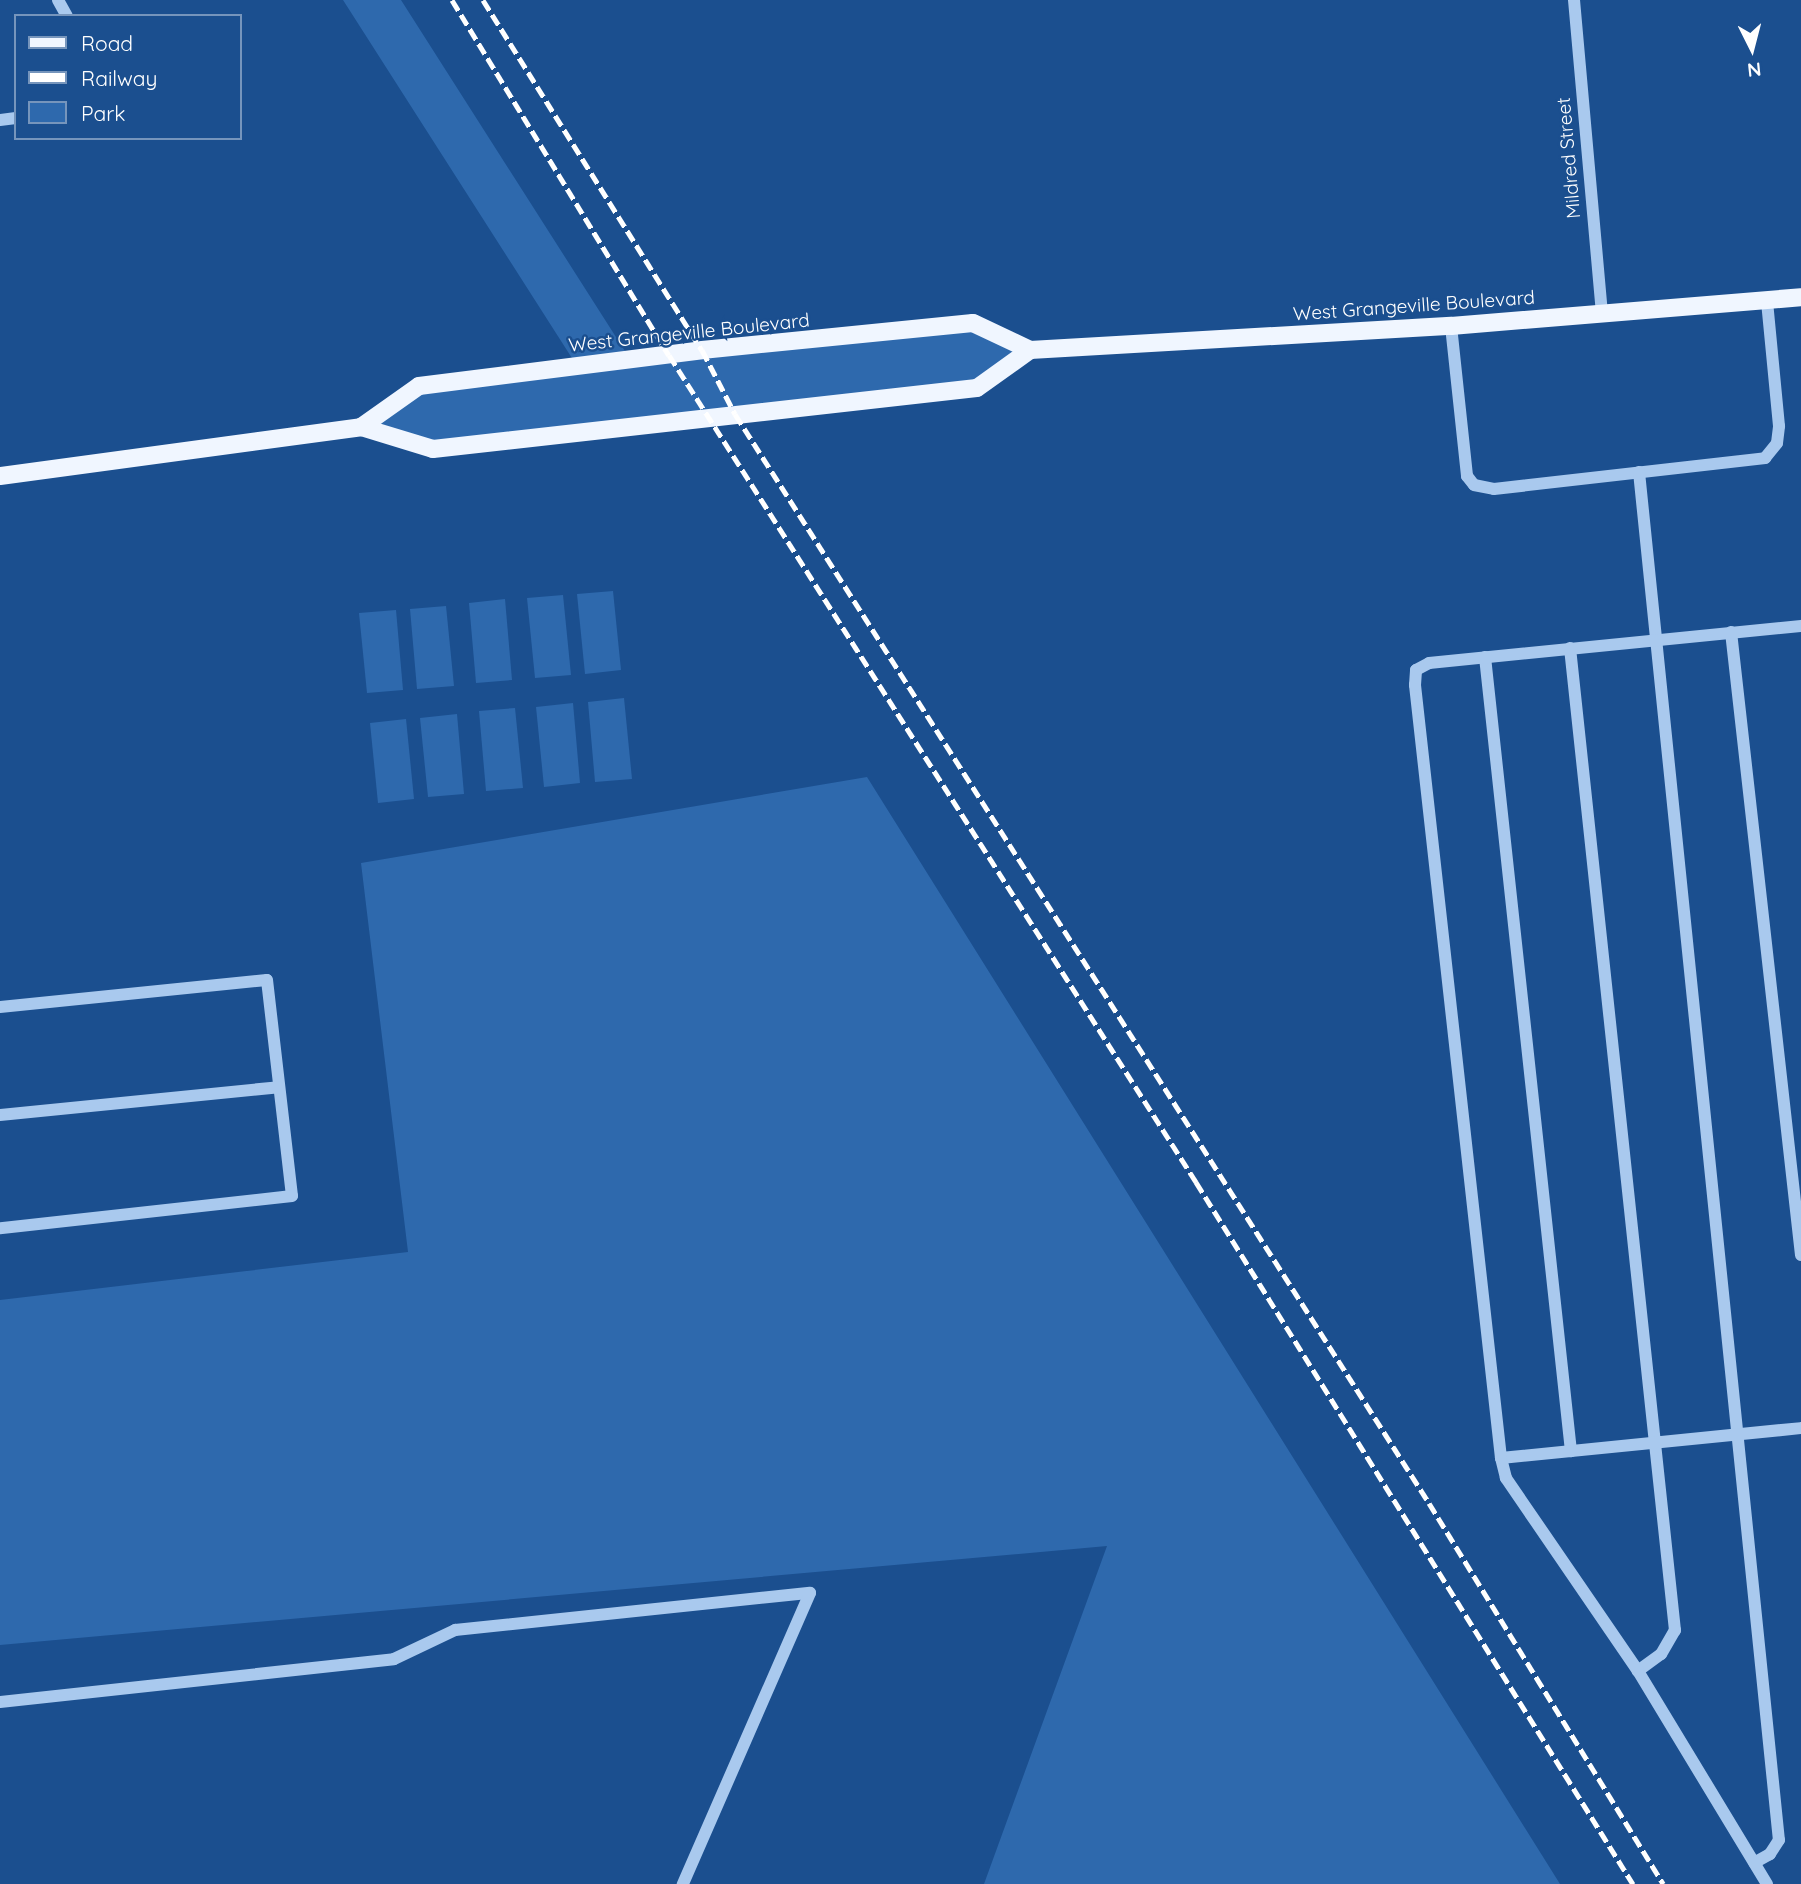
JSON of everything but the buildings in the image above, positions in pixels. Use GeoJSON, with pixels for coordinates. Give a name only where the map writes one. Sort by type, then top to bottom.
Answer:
{"type":"FeatureCollection","features":[{"type":"Feature","properties":{"kind":"main road","name":"West Grangeville Boulevard"},"geometry":{"type":"LineString","coordinates":[[361,427],[419,386],[702,350],[973,323],[1030,350],[1451,326],[1801,297]]}},
{"type":"Feature","properties":{"kind":"main road","name":"West Grangeville Boulevard"},"geometry":{"type":"LineString","coordinates":[[0,476],[361,427],[433,449],[977,388],[1030,350]]}},
{"type":"Feature","properties":{"kind":"street","name":"Mildred Street"},"geometry":{"type":"LineString","coordinates":[[1574,0],[1602,313]]}},
{"type":"Feature","properties":{"kind":"street"},"geometry":{"type":"LineString","coordinates":[[1451,326],[1467,476],[1474,485],[1494,489],[1765,457],[1777,443],[1779,426],[1767,301]]}},
{"type":"Feature","properties":{"kind":"street"},"geometry":{"type":"LineString","coordinates":[[1639,472],[1740,1434],[1779,1840],[1770,1854],[1754,1863]]}},
{"type":"Feature","properties":{"kind":"street"},"geometry":{"type":"LineString","coordinates":[[1767,1884],[1638,1671],[1506,1478],[1501,1458],[1415,685],[1416,670],[1429,663],[1801,626]]}},
{"type":"Feature","properties":{"kind":"street"},"geometry":{"type":"LineString","coordinates":[[1731,632],[1801,1255]]}},
{"type":"Feature","properties":{"kind":"street"},"geometry":{"type":"LineString","coordinates":[[1570,648],[1675,1630],[1661,1654],[1638,1671]]}},
{"type":"Feature","properties":{"kind":"street"},"geometry":{"type":"LineString","coordinates":[[1485,657],[1571,1451]]}},
{"type":"Feature","properties":{"kind":"street"},"geometry":{"type":"LineString","coordinates":[[0,1007],[267,980],[292,1196],[0,1228]]}},
{"type":"Feature","properties":{"kind":"street"},"geometry":{"type":"LineString","coordinates":[[0,1115],[279,1087]]}},
{"type":"Feature","properties":{"kind":"street"},"geometry":{"type":"LineString","coordinates":[[1501,1458],[1801,1428]]}},
{"type":"Feature","properties":{"kind":"street"},"geometry":{"type":"LineString","coordinates":[[0,1702],[394,1660],[455,1630],[810,1593],[682,1884]]}},
{"type":"Feature","properties":{"kind":"green space"},"geometry":{"type":"Polygon","coordinates":[[[343,0],[401,0],[630,359],[973,323],[1030,350],[977,388],[433,449],[361,427],[419,386],[577,366],[343,0]]]}},
{"type":"Feature","properties":{"kind":"green space"},"geometry":{"type":"Polygon","coordinates":[[[613,591],[621,670],[585,674],[577,594],[613,591]]]}},
{"type":"Feature","properties":{"kind":"green space"},"geometry":{"type":"Polygon","coordinates":[[[563,595],[571,675],[535,678],[527,598],[563,595]]]}},
{"type":"Feature","properties":{"kind":"green space"},"geometry":{"type":"Polygon","coordinates":[[[505,599],[512,680],[476,683],[469,603],[505,599]]]}},
{"type":"Feature","properties":{"kind":"green space"},"geometry":{"type":"Polygon","coordinates":[[[446,606],[454,686],[417,689],[410,609],[446,606]]]}},
{"type":"Feature","properties":{"kind":"green space"},"geometry":{"type":"Polygon","coordinates":[[[396,610],[403,690],[367,693],[359,613],[396,610]]]}},
{"type":"Feature","properties":{"kind":"green space"},"geometry":{"type":"Polygon","coordinates":[[[624,698],[632,779],[595,782],[588,702],[624,698]]]}},
{"type":"Feature","properties":{"kind":"green space"},"geometry":{"type":"Polygon","coordinates":[[[573,703],[580,783],[544,787],[536,707],[573,703]]]}},
{"type":"Feature","properties":{"kind":"green space"},"geometry":{"type":"Polygon","coordinates":[[[515,708],[523,788],[486,791],[479,711],[515,708]]]}},
{"type":"Feature","properties":{"kind":"green space"},"geometry":{"type":"Polygon","coordinates":[[[457,714],[464,794],[428,797],[420,718],[457,714]]]}},
{"type":"Feature","properties":{"kind":"green space"},"geometry":{"type":"Polygon","coordinates":[[[406,719],[414,799],[378,803],[370,723],[406,719]]]}},
{"type":"Feature","properties":{"kind":"green space"},"geometry":{"type":"Polygon","coordinates":[[[867,777],[1560,1884],[984,1884],[1107,1546],[0,1645],[0,1300],[408,1252],[361,863],[867,777]]]}},
{"type":"Feature","properties":{"kind":"railway"},"geometry":{"type":"LineString","coordinates":[[452,0],[669,355],[1196,1182],[1633,1884]]}},
{"type":"Feature","properties":{"kind":"railway"},"geometry":{"type":"LineString","coordinates":[[483,0],[702,350],[735,414],[1429,1503],[1663,1884]]}}]}
